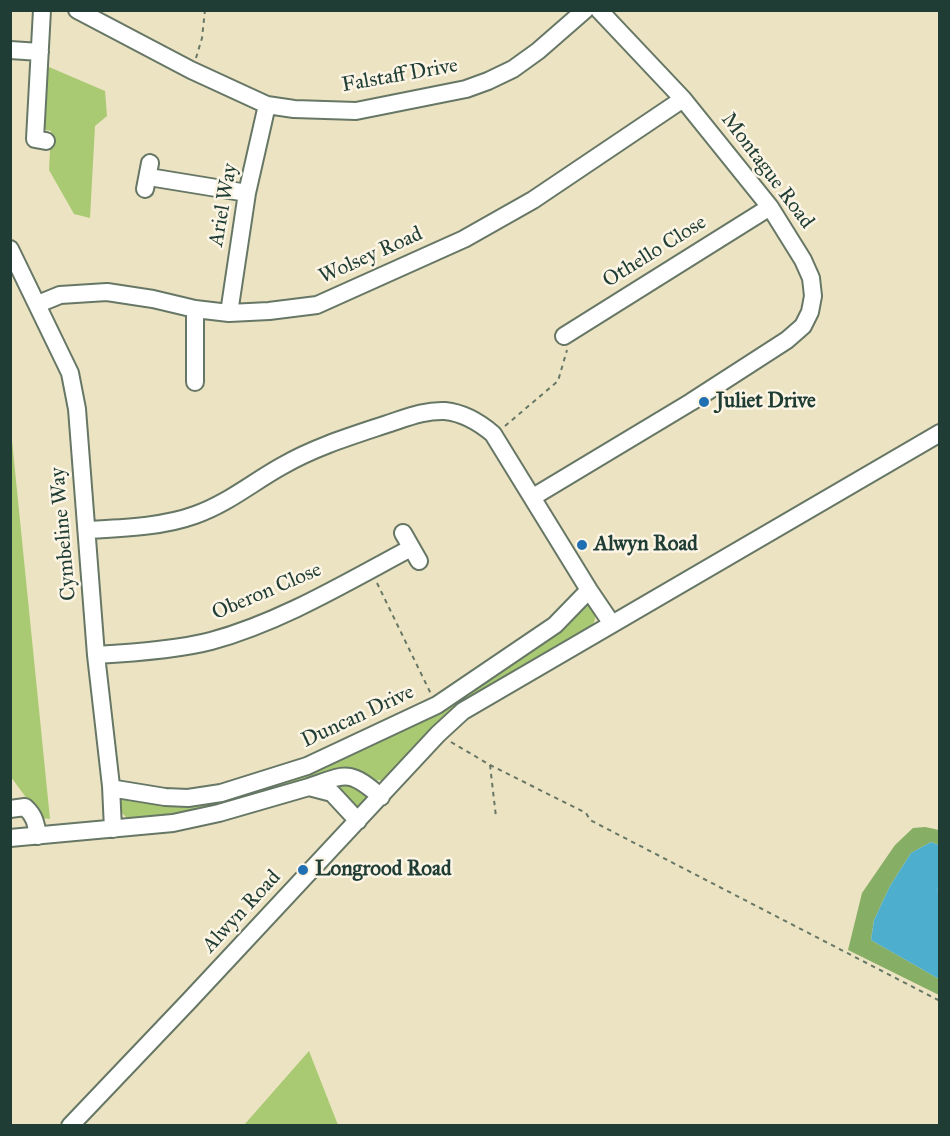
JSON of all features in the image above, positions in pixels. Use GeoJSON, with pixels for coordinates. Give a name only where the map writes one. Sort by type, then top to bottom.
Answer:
{"type":"FeatureCollection","features":[{"type":"Feature","properties":{"kind":"street"},"geometry":{"type":"LineString","coordinates":[[42,10],[35,139],[46,141]]}},
{"type":"Feature","properties":{"kind":"street","name":"Falstaff Drive"},"geometry":{"type":"LineString","coordinates":[[77,10],[191,70],[267,105],[294,109],[356,111],[466,89],[488,81],[513,69],[538,51],[585,10]]}},
{"type":"Feature","properties":{"kind":"street","name":"Montague Road"},"geometry":{"type":"LineString","coordinates":[[533,497],[691,402],[787,340],[803,326],[810,312],[813,296],[811,278],[803,260],[770,207],[683,99],[599,10]]}},
{"type":"Feature","properties":{"kind":"street"},"geometry":{"type":"LineString","coordinates":[[10,50],[40,52]]}},
{"type":"Feature","properties":{"kind":"street","name":"Wolsey Road"},"geometry":{"type":"LineString","coordinates":[[38,304],[60,295],[107,292],[153,299],[195,309],[229,313],[268,311],[317,304],[464,239],[533,200],[683,99]]}},
{"type":"Feature","properties":{"kind":"street","name":"Ariel Way"},"geometry":{"type":"LineString","coordinates":[[229,313],[247,193],[267,105]]}},
{"type":"Feature","properties":{"kind":"street"},"geometry":{"type":"LineString","coordinates":[[148,176],[247,193]]}},
{"type":"Feature","properties":{"kind":"street","name":"Othello Close"},"geometry":{"type":"LineString","coordinates":[[563,335],[770,207]]}},
{"type":"Feature","properties":{"kind":"street","name":"Cymbeline Way"},"geometry":{"type":"LineString","coordinates":[[10,249],[70,373],[76,409],[113,829]]}},
{"type":"Feature","properties":{"kind":"street"},"geometry":{"type":"LineString","coordinates":[[195,309],[196,382]]}},
{"type":"Feature","properties":{"kind":"street"},"geometry":{"type":"LineString","coordinates":[[87,530],[166,522],[194,516],[232,497],[306,453],[425,412],[446,411],[480,423],[493,434],[612,624]]}},
{"type":"Feature","properties":{"kind":"street","name":"Alwyn Road"},"geometry":{"type":"LineString","coordinates":[[70,1125],[438,734],[463,711],[939,434]]}},
{"type":"Feature","properties":{"kind":"street","name":"Oberon Close"},"geometry":{"type":"LineString","coordinates":[[96,655],[161,649],[210,641],[260,624],[370,570],[415,555],[403,533]]}},
{"type":"Feature","properties":{"kind":"street","name":"Duncan Drive"},"geometry":{"type":"LineString","coordinates":[[111,786],[116,789],[165,797],[188,798],[221,793],[307,766],[437,705],[555,625],[589,590]]}},
{"type":"Feature","properties":{"kind":"street"},"geometry":{"type":"LineString","coordinates":[[10,838],[173,823],[219,813],[339,777],[352,776],[365,783],[381,797]]}},
{"type":"Feature","properties":{"kind":"street"},"geometry":{"type":"LineString","coordinates":[[309,787],[332,793],[358,821]]}},
{"type":"Feature","properties":{"kind":"street"},"geometry":{"type":"LineString","coordinates":[[13,805],[26,807],[35,818],[38,836]]}},
{"type":"Feature","properties":{"kind":"path"},"geometry":{"type":"LineString","coordinates":[[191,70],[202,38],[205,10]]}},
{"type":"Feature","properties":{"kind":"path"},"geometry":{"type":"LineString","coordinates":[[493,434],[558,381],[565,354],[563,335]]}},
{"type":"Feature","properties":{"kind":"path"},"geometry":{"type":"LineString","coordinates":[[370,570],[437,705]]}},
{"type":"Feature","properties":{"kind":"path"},"geometry":{"type":"LineString","coordinates":[[438,734],[490,765],[588,813],[590,820],[939,1001]]}},
{"type":"Feature","properties":{"kind":"path"},"geometry":{"type":"LineString","coordinates":[[490,765],[496,817]]}},
{"type":"Feature","properties":{"kind":"green space"},"geometry":{"type":"Polygon","coordinates":[[[42,64],[105,91],[107,116],[95,126],[90,218],[74,214],[49,170],[51,131],[46,130],[40,123],[42,64]]]}},
{"type":"Feature","properties":{"kind":"green space"},"geometry":{"type":"Polygon","coordinates":[[[10,421],[50,819],[41,818],[11,777],[10,421]]]}},
{"type":"Feature","properties":{"kind":"green space"},"geometry":{"type":"Polygon","coordinates":[[[584,601],[592,603],[595,614],[594,623],[589,630],[447,715],[382,780],[372,781],[365,777],[202,811],[130,821],[120,811],[119,800],[127,796],[172,803],[370,744],[584,601]]]}},
{"type":"Feature","properties":{"kind":"green space"},"geometry":{"type":"Polygon","coordinates":[[[346,781],[367,792],[369,799],[361,807],[352,807],[334,784],[346,781]]]}},
{"type":"Feature","properties":{"kind":"green space"},"geometry":{"type":"Polygon","coordinates":[[[925,827],[939,830],[939,845],[931,842],[911,853],[890,886],[874,920],[871,940],[939,979],[939,995],[848,950],[862,893],[895,845],[913,828],[925,827]]]}},
{"type":"Feature","properties":{"kind":"green space"},"geometry":{"type":"Polygon","coordinates":[[[309,1051],[338,1125],[244,1125],[309,1051]]]}},
{"type":"Feature","properties":{"kind":"water"},"geometry":{"type":"Polygon","coordinates":[[[931,842],[939,845],[940,889],[937,890],[940,891],[939,979],[871,940],[874,920],[890,886],[911,853],[931,842]]]}},
{"type":"Feature","properties":{"kind":"place","name":"Juliet Drive"},"geometry":{"type":"Point","coordinates":[704,402]}},
{"type":"Feature","properties":{"kind":"place","name":"Alwyn Road"},"geometry":{"type":"Point","coordinates":[582,545]}},
{"type":"Feature","properties":{"kind":"place","name":"Longrood Road"},"geometry":{"type":"Point","coordinates":[303,870]}}]}
